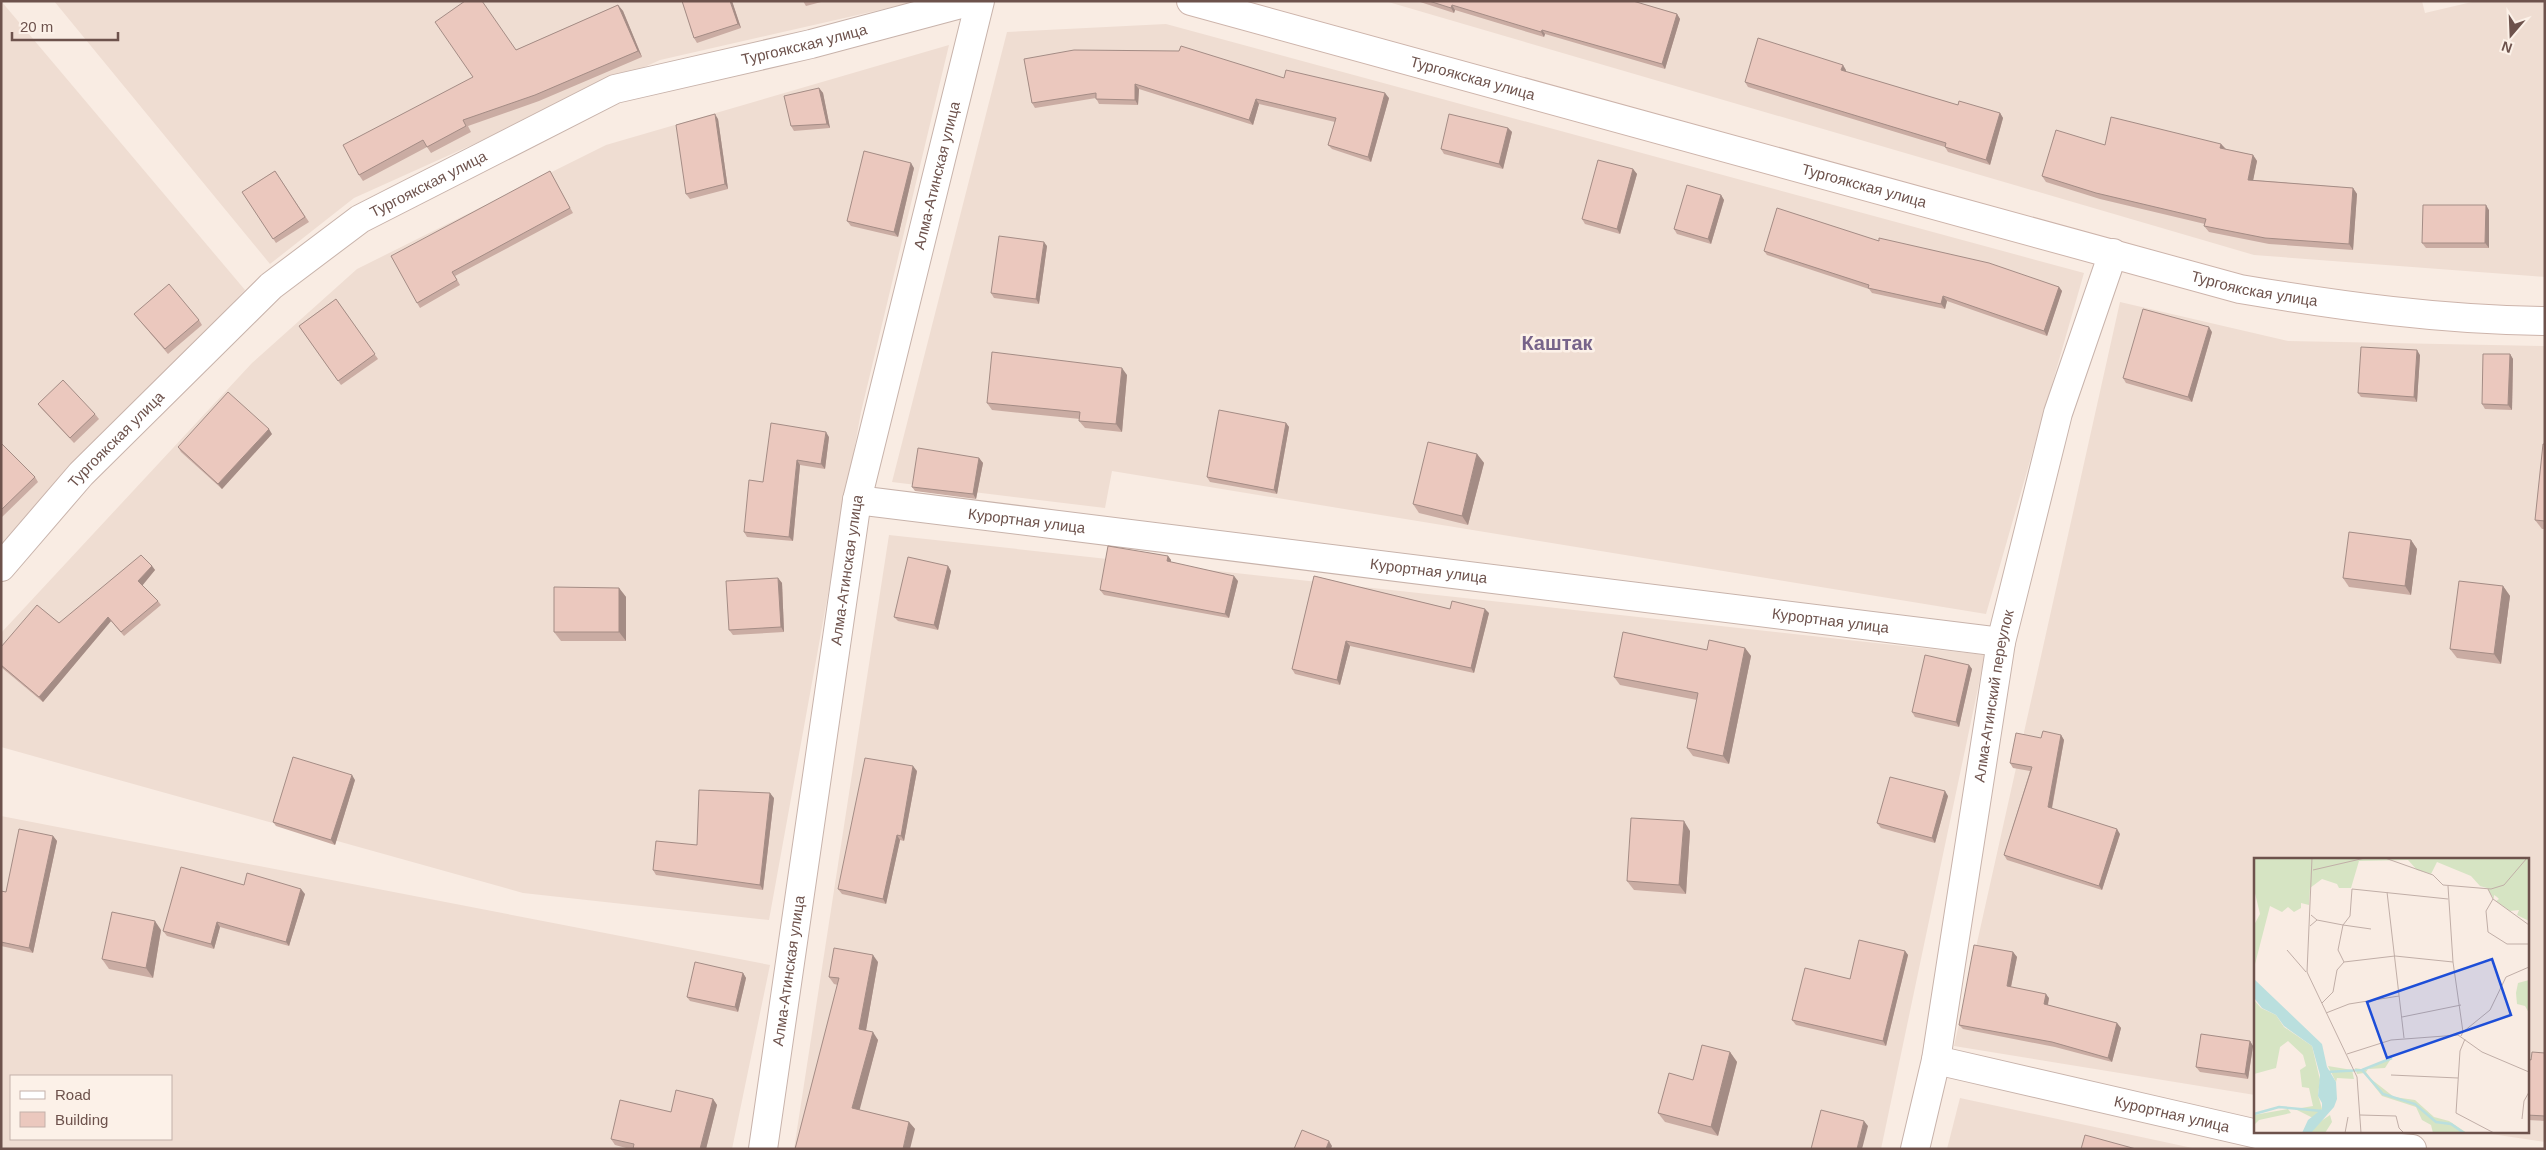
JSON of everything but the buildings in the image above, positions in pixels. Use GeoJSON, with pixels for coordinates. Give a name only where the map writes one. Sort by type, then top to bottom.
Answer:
{"type":"FeatureCollection","features":[{"type":"Feature","properties":{"kind":"street","name":"Тургоякская улица"},"geometry":{"type":"LineString","coordinates":[[1,567],[81,474],[264,293],[360,219],[616,89],[811,44],[972,1]]}},
{"type":"Feature","properties":{"kind":"street","name":"Алма-Атинская улица"},"geometry":{"type":"LineString","coordinates":[[763,1149],[857,500],[980,1]]}},
{"type":"Feature","properties":{"kind":"street","name":"Тургоякская улица"},"geometry":{"type":"LineString","coordinates":[[1191,1],[2240,289],[2357,308],[2483,321],[2545,321]]}},
{"type":"Feature","properties":{"kind":"street","name":"Алма-Атинский переулок"},"geometry":{"type":"LineString","coordinates":[[1915,1149],[1936,1060],[2001,642],[2058,413],[2113,253]]}},
{"type":"Feature","properties":{"kind":"street","name":"Курортная улица"},"geometry":{"type":"LineString","coordinates":[[857,500],[2001,642]]}},
{"type":"Feature","properties":{"kind":"street","name":"Курортная улица"},"geometry":{"type":"LineString","coordinates":[[1936,1060],[2266,1136],[2412,1149]]}},
{"type":"Feature","properties":{"kind":"shaded area"},"geometry":{"type":"Polygon","coordinates":[[[1,1],[245,290],[1,548],[1,1]]]}},
{"type":"Feature","properties":{"kind":"shaded area"},"geometry":{"type":"Polygon","coordinates":[[[54,1],[919,1],[660,60],[354,198],[270,264],[54,1]]]}},
{"type":"Feature","properties":{"kind":"shaded area"},"geometry":{"type":"Polygon","coordinates":[[[1385,1],[2422,1],[2425,13],[2476,1],[2545,1],[2545,277],[2254,255],[1385,1]]]}},
{"type":"Feature","properties":{"kind":"shaded area"},"geometry":{"type":"Polygon","coordinates":[[[1166,24],[2084,273],[1986,614],[1112,471],[1105,508],[892,482],[1007,32],[1166,24]]]}},
{"type":"Feature","properties":{"kind":"shaded area"},"geometry":{"type":"Polygon","coordinates":[[[949,45],[861,412],[769,920],[523,893],[1,747],[1,633],[252,363],[357,269],[606,145],[949,45]]]}},
{"type":"Feature","properties":{"kind":"shaded area"},"geometry":{"type":"Polygon","coordinates":[[[2120,302],[2288,341],[2545,346],[2545,1142],[2478,1132],[2528,1132],[2528,858],[2254,858],[2254,1095],[1954,1046],[2120,302]]]}},
{"type":"Feature","properties":{"kind":"shaded area"},"geometry":{"type":"Polygon","coordinates":[[[889,535],[1985,655],[1881,1149],[794,1149],[889,535]]]}},
{"type":"Feature","properties":{"kind":"shaded area"},"geometry":{"type":"Polygon","coordinates":[[[1,816],[770,965],[732,1149],[1,1149],[1,816]]]}},
{"type":"Feature","properties":{"kind":"shaded area"},"geometry":{"type":"Polygon","coordinates":[[[1960,1098],[2197,1149],[1947,1149],[1960,1098]]]}},
{"type":"Feature","properties":{"kind":"district","name":"Каштак"},"geometry":{"type":"Point","coordinates":[1557,343]}}]}
